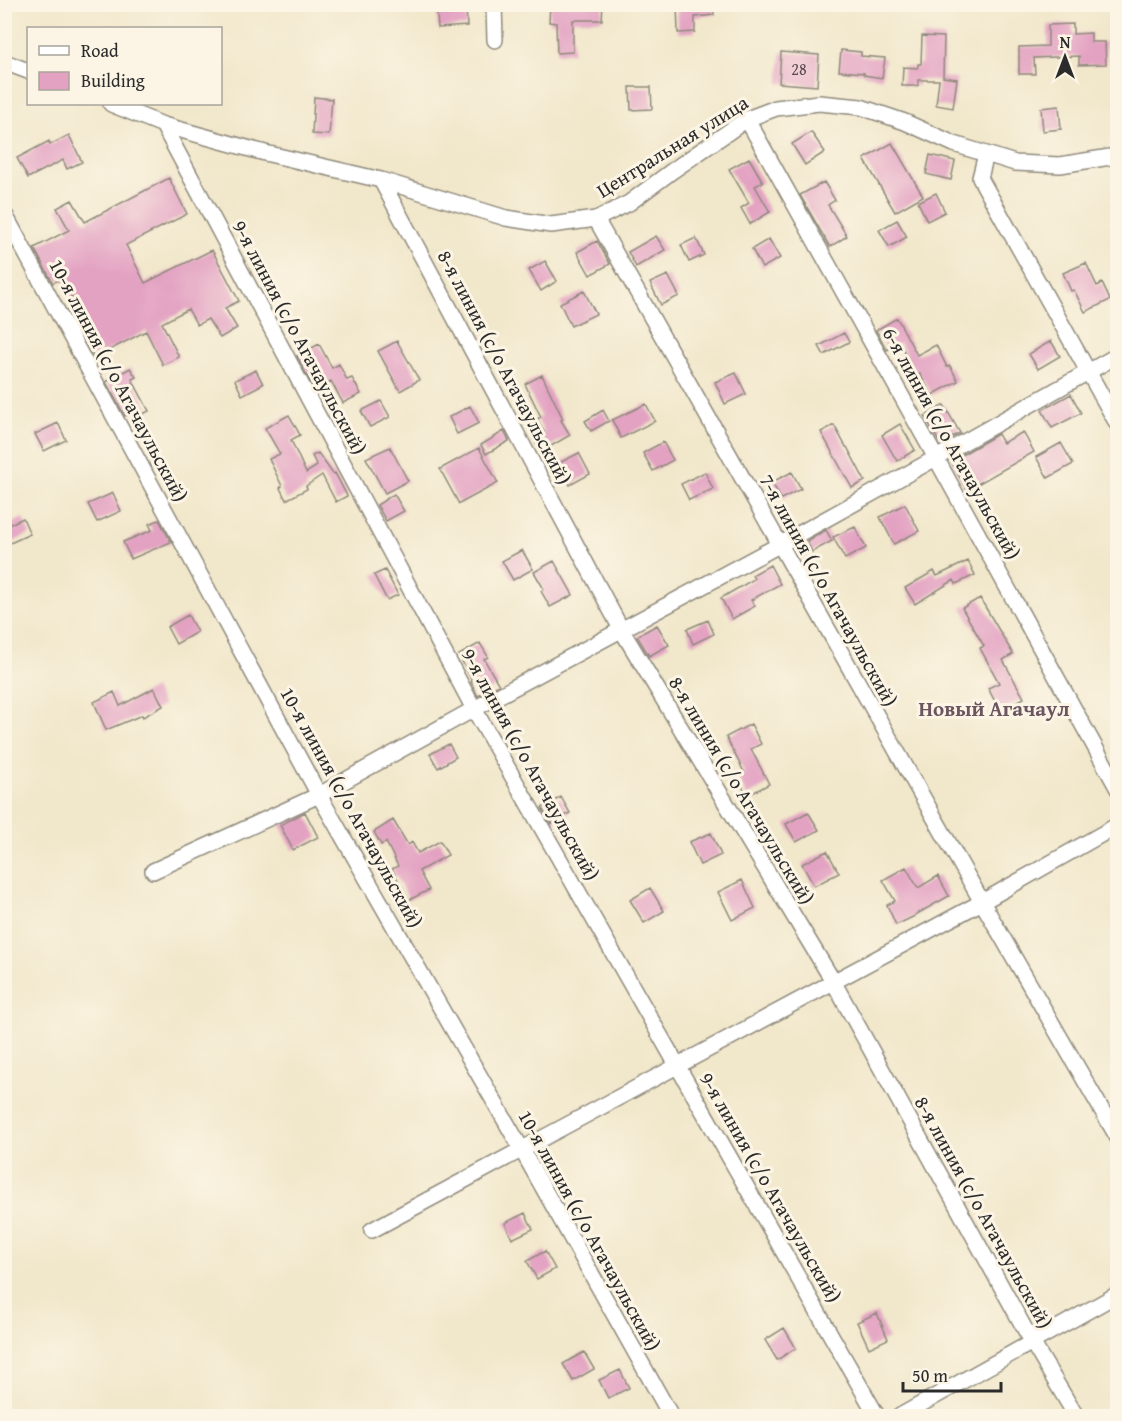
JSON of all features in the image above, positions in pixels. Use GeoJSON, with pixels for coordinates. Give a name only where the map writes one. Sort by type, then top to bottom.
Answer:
{"type":"FeatureCollection","features":[{"type":"Feature","properties":{"kind":"street"},"geometry":{"type":"LineString","coordinates":[[494,4],[495,40]]}},
{"type":"Feature","properties":{"kind":"street"},"geometry":{"type":"LineString","coordinates":[[4,62],[27,71]]}},
{"type":"Feature","properties":{"kind":"street","name":"Центральная улица"},"geometry":{"type":"LineString","coordinates":[[114,105],[163,124],[265,153],[381,180],[506,218],[550,225],[596,219],[628,203],[747,119],[776,108],[819,103],[861,107],[905,122],[954,144],[1015,163],[1060,165],[1118,155]]}},
{"type":"Feature","properties":{"kind":"street","name":"6-я линия (с/о Агачаульский)"},"geometry":{"type":"LineString","coordinates":[[747,119],[1118,789]]}},
{"type":"Feature","properties":{"kind":"street","name":"9-я линия (с/о Агачаульский)"},"geometry":{"type":"LineString","coordinates":[[163,124],[474,708],[878,1416]]}},
{"type":"Feature","properties":{"kind":"street"},"geometry":{"type":"LineString","coordinates":[[986,154],[980,178],[1118,425]]}},
{"type":"Feature","properties":{"kind":"street","name":"8-я линия (с/о Агачаульский)"},"geometry":{"type":"LineString","coordinates":[[381,180],[621,629],[833,981],[1032,1342],[1077,1416]]}},
{"type":"Feature","properties":{"kind":"street","name":"10-я линия (с/о Агачаульский)"},"geometry":{"type":"LineString","coordinates":[[4,213],[319,795],[671,1416]]}},
{"type":"Feature","properties":{"kind":"street","name":"7-я линия (с/о Агачаульский)"},"geometry":{"type":"LineString","coordinates":[[596,219],[779,545],[1118,1138]]}},
{"type":"Feature","properties":{"kind":"street"},"geometry":{"type":"LineString","coordinates":[[153,871],[319,795],[474,708],[779,545],[1118,355]]}},
{"type":"Feature","properties":{"kind":"street"},"geometry":{"type":"LineString","coordinates":[[372,1230],[982,902],[1118,825]]}},
{"type":"Feature","properties":{"kind":"street"},"geometry":{"type":"LineString","coordinates":[[900,1416],[1118,1294]]}},
{"type":"Feature","properties":{"kind":"building"},"geometry":{"type":"Polygon","coordinates":[[[436,4],[466,4],[467,26],[438,28],[436,4]]]}},
{"type":"Feature","properties":{"kind":"building"},"geometry":{"type":"Polygon","coordinates":[[[550,4],[603,4],[602,20],[573,20],[573,52],[557,53],[556,23],[549,22],[550,4]]]}},
{"type":"Feature","properties":{"kind":"building"},"geometry":{"type":"Polygon","coordinates":[[[677,4],[713,4],[714,15],[695,17],[695,32],[678,33],[677,4]]]}},
{"type":"Feature","properties":{"kind":"building"},"geometry":{"type":"Polygon","coordinates":[[[1073,24],[1073,34],[1091,33],[1091,42],[1105,42],[1106,64],[1079,65],[1079,56],[1034,58],[1035,74],[1019,74],[1019,47],[1048,46],[1048,25],[1073,24]]]}},
{"type":"Feature","properties":{"kind":"building"},"geometry":{"type":"Polygon","coordinates":[[[922,36],[944,37],[943,77],[957,79],[953,108],[936,105],[939,80],[918,80],[918,86],[902,86],[903,67],[918,68],[918,64],[921,64],[922,36]]]}},
{"type":"Feature","properties":{"kind":"building"},"geometry":{"type":"Polygon","coordinates":[[[841,50],[861,52],[861,56],[885,58],[882,78],[864,75],[864,73],[839,71],[841,50]]]}},
{"type":"Feature","properties":{"kind":"building"},"geometry":{"type":"Polygon","coordinates":[[[781,52],[819,55],[817,86],[779,83],[781,52]]]}},
{"type":"Feature","properties":{"kind":"building"},"geometry":{"type":"Polygon","coordinates":[[[630,87],[651,87],[652,109],[631,110],[630,87]]]}},
{"type":"Feature","properties":{"kind":"building"},"geometry":{"type":"Polygon","coordinates":[[[314,97],[332,99],[329,135],[312,134],[314,97]]]}},
{"type":"Feature","properties":{"kind":"building"},"geometry":{"type":"Polygon","coordinates":[[[1059,106],[1061,129],[1043,131],[1041,108],[1059,106]]]}},
{"type":"Feature","properties":{"kind":"building"},"geometry":{"type":"Polygon","coordinates":[[[811,132],[825,152],[805,165],[792,144],[811,132]]]}},
{"type":"Feature","properties":{"kind":"building"},"geometry":{"type":"Polygon","coordinates":[[[69,135],[82,162],[67,169],[63,160],[28,178],[17,158],[49,141],[50,145],[69,135]]]}},
{"type":"Feature","properties":{"kind":"building"},"geometry":{"type":"Polygon","coordinates":[[[892,143],[923,196],[895,212],[864,159],[892,143]]]}},
{"type":"Feature","properties":{"kind":"building"},"geometry":{"type":"Polygon","coordinates":[[[930,155],[955,161],[951,180],[926,174],[930,155]]]}},
{"type":"Feature","properties":{"kind":"building"},"geometry":{"type":"Polygon","coordinates":[[[749,158],[763,182],[755,186],[770,212],[750,224],[741,208],[749,203],[729,169],[749,158]]]}},
{"type":"Feature","properties":{"kind":"building"},"geometry":{"type":"Polygon","coordinates":[[[169,178],[187,214],[126,245],[145,283],[212,250],[239,301],[225,308],[237,328],[220,338],[208,319],[197,325],[188,309],[162,323],[179,357],[163,365],[146,331],[94,358],[73,320],[81,316],[62,278],[53,283],[34,248],[69,230],[57,208],[72,200],[85,222],[169,178]]]}},
{"type":"Feature","properties":{"kind":"building"},"geometry":{"type":"Polygon","coordinates":[[[824,182],[835,200],[828,205],[847,236],[830,247],[800,195],[824,182]]]}},
{"type":"Feature","properties":{"kind":"building"},"geometry":{"type":"Polygon","coordinates":[[[936,193],[945,212],[927,221],[918,202],[936,193]]]}},
{"type":"Feature","properties":{"kind":"building"},"geometry":{"type":"Polygon","coordinates":[[[897,220],[907,237],[889,247],[879,230],[897,220]]]}},
{"type":"Feature","properties":{"kind":"building"},"geometry":{"type":"Polygon","coordinates":[[[656,236],[665,250],[636,267],[628,252],[656,236]]]}},
{"type":"Feature","properties":{"kind":"building"},"geometry":{"type":"Polygon","coordinates":[[[696,238],[704,255],[689,262],[681,245],[696,238]]]}},
{"type":"Feature","properties":{"kind":"building"},"geometry":{"type":"Polygon","coordinates":[[[769,239],[780,258],[762,268],[752,249],[769,239]]]}},
{"type":"Feature","properties":{"kind":"building"},"geometry":{"type":"Polygon","coordinates":[[[597,241],[610,264],[590,275],[577,252],[597,241]]]}},
{"type":"Feature","properties":{"kind":"building"},"geometry":{"type":"Polygon","coordinates":[[[545,261],[557,281],[541,291],[529,270],[545,261]]]}},
{"type":"Feature","properties":{"kind":"building"},"geometry":{"type":"Polygon","coordinates":[[[1086,263],[1097,286],[1102,283],[1110,300],[1085,312],[1074,290],[1071,291],[1063,273],[1086,263]]]}},
{"type":"Feature","properties":{"kind":"building"},"geometry":{"type":"Polygon","coordinates":[[[668,275],[679,296],[661,305],[650,283],[668,275]]]}},
{"type":"Feature","properties":{"kind":"building"},"geometry":{"type":"Polygon","coordinates":[[[584,291],[596,314],[571,326],[560,303],[584,291]]]}},
{"type":"Feature","properties":{"kind":"building"},"geometry":{"type":"Polygon","coordinates":[[[897,318],[917,355],[936,345],[947,367],[950,366],[958,381],[932,395],[920,374],[916,376],[900,343],[887,350],[876,330],[897,318]]]}},
{"type":"Feature","properties":{"kind":"building"},"geometry":{"type":"Polygon","coordinates":[[[844,333],[849,342],[824,355],[819,346],[844,333]]]}},
{"type":"Feature","properties":{"kind":"building"},"geometry":{"type":"Polygon","coordinates":[[[397,341],[419,380],[400,391],[378,351],[397,341]]]}},
{"type":"Feature","properties":{"kind":"building"},"geometry":{"type":"Polygon","coordinates":[[[1051,341],[1060,356],[1038,369],[1029,354],[1051,341]]]}},
{"type":"Feature","properties":{"kind":"building"},"geometry":{"type":"Polygon","coordinates":[[[319,344],[332,368],[339,364],[347,380],[352,378],[361,394],[343,403],[331,381],[314,389],[297,356],[319,344]]]}},
{"type":"Feature","properties":{"kind":"building"},"geometry":{"type":"Polygon","coordinates":[[[130,368],[136,377],[132,379],[149,411],[137,417],[134,411],[125,416],[106,382],[130,368]]]}},
{"type":"Feature","properties":{"kind":"building"},"geometry":{"type":"Polygon","coordinates":[[[256,370],[263,384],[242,395],[235,380],[256,370]]]}},
{"type":"Feature","properties":{"kind":"building"},"geometry":{"type":"Polygon","coordinates":[[[736,373],[746,394],[725,404],[715,382],[736,373]]]}},
{"type":"Feature","properties":{"kind":"building"},"geometry":{"type":"Polygon","coordinates":[[[542,375],[563,419],[561,420],[570,435],[541,452],[533,438],[544,432],[537,419],[541,417],[525,384],[542,375]]]}},
{"type":"Feature","properties":{"kind":"building"},"geometry":{"type":"Polygon","coordinates":[[[1071,394],[1081,413],[1052,428],[1042,410],[1071,394]]]}},
{"type":"Feature","properties":{"kind":"building"},"geometry":{"type":"Polygon","coordinates":[[[381,401],[390,417],[370,427],[361,411],[381,401]]]}},
{"type":"Feature","properties":{"kind":"building"},"geometry":{"type":"Polygon","coordinates":[[[646,404],[655,421],[621,438],[612,420],[646,404]]]}},
{"type":"Feature","properties":{"kind":"building"},"geometry":{"type":"Polygon","coordinates":[[[944,405],[960,433],[942,443],[939,442],[925,416],[944,405]]]}},
{"type":"Feature","properties":{"kind":"building"},"geometry":{"type":"Polygon","coordinates":[[[470,406],[479,423],[457,434],[449,417],[470,406]]]}},
{"type":"Feature","properties":{"kind":"building"},"geometry":{"type":"Polygon","coordinates":[[[603,410],[609,421],[591,431],[585,421],[603,410]]]}},
{"type":"Feature","properties":{"kind":"building"},"geometry":{"type":"Polygon","coordinates":[[[289,415],[300,435],[291,440],[306,473],[317,466],[312,456],[318,453],[333,474],[335,473],[347,496],[336,502],[322,475],[306,486],[307,489],[286,500],[269,459],[280,454],[265,428],[289,415]]]}},
{"type":"Feature","properties":{"kind":"building"},"geometry":{"type":"Polygon","coordinates":[[[58,423],[66,440],[44,451],[35,434],[58,423]]]}},
{"type":"Feature","properties":{"kind":"building"},"geometry":{"type":"Polygon","coordinates":[[[900,424],[915,450],[897,461],[882,435],[900,424]]]}},
{"type":"Feature","properties":{"kind":"building"},"geometry":{"type":"Polygon","coordinates":[[[834,425],[865,481],[852,488],[821,432],[834,425]]]}},
{"type":"Feature","properties":{"kind":"building"},"geometry":{"type":"Polygon","coordinates":[[[504,431],[509,441],[486,454],[481,445],[504,431]]]}},
{"type":"Feature","properties":{"kind":"building"},"geometry":{"type":"Polygon","coordinates":[[[1023,432],[1034,452],[967,490],[951,461],[998,434],[1003,443],[1023,432]]]}},
{"type":"Feature","properties":{"kind":"building"},"geometry":{"type":"Polygon","coordinates":[[[663,442],[673,460],[653,471],[643,453],[663,442]]]}},
{"type":"Feature","properties":{"kind":"building"},"geometry":{"type":"Polygon","coordinates":[[[1061,443],[1073,464],[1048,478],[1036,457],[1061,443]]]}},
{"type":"Feature","properties":{"kind":"building"},"geometry":{"type":"Polygon","coordinates":[[[390,447],[408,481],[385,493],[366,458],[390,447]]]}},
{"type":"Feature","properties":{"kind":"building"},"geometry":{"type":"Polygon","coordinates":[[[479,448],[498,483],[459,504],[440,469],[479,448]]]}},
{"type":"Feature","properties":{"kind":"building"},"geometry":{"type":"Polygon","coordinates":[[[579,453],[590,474],[570,485],[559,463],[579,453]]]}},
{"type":"Feature","properties":{"kind":"building"},"geometry":{"type":"Polygon","coordinates":[[[705,472],[713,489],[689,500],[681,484],[705,472]]]}},
{"type":"Feature","properties":{"kind":"building"},"geometry":{"type":"Polygon","coordinates":[[[792,472],[801,489],[781,499],[772,482],[792,472]]]}},
{"type":"Feature","properties":{"kind":"building"},"geometry":{"type":"Polygon","coordinates":[[[113,493],[121,511],[97,522],[88,504],[113,493]]]}},
{"type":"Feature","properties":{"kind":"building"},"geometry":{"type":"Polygon","coordinates":[[[394,494],[404,511],[386,521],[377,505],[394,494]]]}},
{"type":"Feature","properties":{"kind":"building"},"geometry":{"type":"Polygon","coordinates":[[[905,504],[919,531],[894,544],[880,517],[905,504]]]}},
{"type":"Feature","properties":{"kind":"building"},"geometry":{"type":"Polygon","coordinates":[[[23,518],[30,534],[8,544],[4,537],[4,527],[23,518]]]}},
{"type":"Feature","properties":{"kind":"building"},"geometry":{"type":"Polygon","coordinates":[[[159,520],[171,542],[131,559],[123,542],[152,530],[149,524],[159,520]]]}},
{"type":"Feature","properties":{"kind":"building"},"geometry":{"type":"Polygon","coordinates":[[[855,527],[866,548],[845,559],[833,537],[855,527]]]}},
{"type":"Feature","properties":{"kind":"building"},"geometry":{"type":"Polygon","coordinates":[[[826,530],[832,541],[812,552],[807,541],[826,530]]]}},
{"type":"Feature","properties":{"kind":"building"},"geometry":{"type":"Polygon","coordinates":[[[522,550],[533,569],[513,580],[502,561],[522,550]]]}},
{"type":"Feature","properties":{"kind":"building"},"geometry":{"type":"Polygon","coordinates":[[[554,561],[573,595],[550,607],[541,591],[544,589],[534,572],[554,561]]]}},
{"type":"Feature","properties":{"kind":"building"},"geometry":{"type":"Polygon","coordinates":[[[968,561],[975,575],[956,584],[954,580],[915,604],[905,588],[934,571],[937,576],[968,561]]]}},
{"type":"Feature","properties":{"kind":"building"},"geometry":{"type":"Polygon","coordinates":[[[770,565],[780,584],[751,600],[755,606],[732,619],[721,598],[754,579],[752,575],[770,565]]]}},
{"type":"Feature","properties":{"kind":"building"},"geometry":{"type":"Polygon","coordinates":[[[385,570],[398,595],[387,600],[374,575],[385,570]]]}},
{"type":"Feature","properties":{"kind":"building"},"geometry":{"type":"Polygon","coordinates":[[[980,598],[1013,654],[1003,660],[1024,698],[1000,711],[988,688],[999,683],[980,648],[984,646],[962,608],[980,598]]]}},
{"type":"Feature","properties":{"kind":"building"},"geometry":{"type":"Polygon","coordinates":[[[188,615],[197,632],[176,644],[167,627],[188,615]]]}},
{"type":"Feature","properties":{"kind":"building"},"geometry":{"type":"Polygon","coordinates":[[[708,620],[714,634],[693,644],[687,629],[708,620]]]}},
{"type":"Feature","properties":{"kind":"building"},"geometry":{"type":"Polygon","coordinates":[[[657,625],[669,645],[649,656],[637,636],[657,625]]]}},
{"type":"Feature","properties":{"kind":"building"},"geometry":{"type":"Polygon","coordinates":[[[480,643],[488,657],[484,659],[499,685],[478,696],[459,655],[480,643]]]}},
{"type":"Feature","properties":{"kind":"building"},"geometry":{"type":"Polygon","coordinates":[[[154,688],[163,706],[143,717],[142,715],[106,730],[94,702],[114,692],[120,706],[154,688]]]}},
{"type":"Feature","properties":{"kind":"building"},"geometry":{"type":"Polygon","coordinates":[[[751,724],[761,744],[751,749],[769,784],[747,796],[737,776],[744,772],[726,737],[751,724]]]}},
{"type":"Feature","properties":{"kind":"building"},"geometry":{"type":"Polygon","coordinates":[[[449,744],[456,757],[438,768],[430,754],[449,744]]]}},
{"type":"Feature","properties":{"kind":"building"},"geometry":{"type":"Polygon","coordinates":[[[561,797],[570,813],[551,824],[542,808],[561,797]]]}},
{"type":"Feature","properties":{"kind":"building"},"geometry":{"type":"Polygon","coordinates":[[[305,812],[318,837],[293,850],[280,825],[305,812]]]}},
{"type":"Feature","properties":{"kind":"building"},"geometry":{"type":"Polygon","coordinates":[[[808,812],[819,830],[796,842],[786,824],[808,812]]]}},
{"type":"Feature","properties":{"kind":"building"},"geometry":{"type":"Polygon","coordinates":[[[393,820],[408,845],[412,842],[418,853],[440,841],[448,855],[419,871],[429,890],[409,900],[392,869],[398,866],[386,842],[381,845],[374,832],[393,820]]]}},
{"type":"Feature","properties":{"kind":"building"},"geometry":{"type":"Polygon","coordinates":[[[711,833],[721,855],[700,865],[689,842],[711,833]]]}},
{"type":"Feature","properties":{"kind":"building"},"geometry":{"type":"Polygon","coordinates":[[[827,851],[839,873],[814,886],[802,864],[827,851]]]}},
{"type":"Feature","properties":{"kind":"building"},"geometry":{"type":"Polygon","coordinates":[[[906,867],[918,888],[938,876],[949,896],[896,925],[887,905],[895,901],[883,880],[906,867]]]}},
{"type":"Feature","properties":{"kind":"building"},"geometry":{"type":"Polygon","coordinates":[[[742,880],[755,908],[732,920],[718,892],[742,880]]]}},
{"type":"Feature","properties":{"kind":"building"},"geometry":{"type":"Polygon","coordinates":[[[650,888],[664,911],[644,923],[630,900],[650,888]]]}},
{"type":"Feature","properties":{"kind":"building"},"geometry":{"type":"Polygon","coordinates":[[[525,1213],[533,1229],[512,1239],[505,1223],[525,1213]]]}},
{"type":"Feature","properties":{"kind":"building"},"geometry":{"type":"Polygon","coordinates":[[[545,1251],[555,1269],[537,1279],[527,1261],[545,1251]]]}},
{"type":"Feature","properties":{"kind":"building"},"geometry":{"type":"Polygon","coordinates":[[[877,1313],[888,1339],[869,1348],[857,1322],[877,1313]]]}},
{"type":"Feature","properties":{"kind":"building"},"geometry":{"type":"Polygon","coordinates":[[[784,1328],[796,1348],[777,1360],[765,1340],[784,1328]]]}},
{"type":"Feature","properties":{"kind":"building"},"geometry":{"type":"Polygon","coordinates":[[[584,1352],[594,1369],[573,1381],[563,1364],[584,1352]]]}},
{"type":"Feature","properties":{"kind":"building"},"geometry":{"type":"Polygon","coordinates":[[[620,1370],[629,1388],[608,1398],[599,1380],[620,1370]]]}},
{"type":"Feature","properties":{"kind":"district","name":"Новый Агачаул"},"geometry":{"type":"Point","coordinates":[994,708]}}]}
